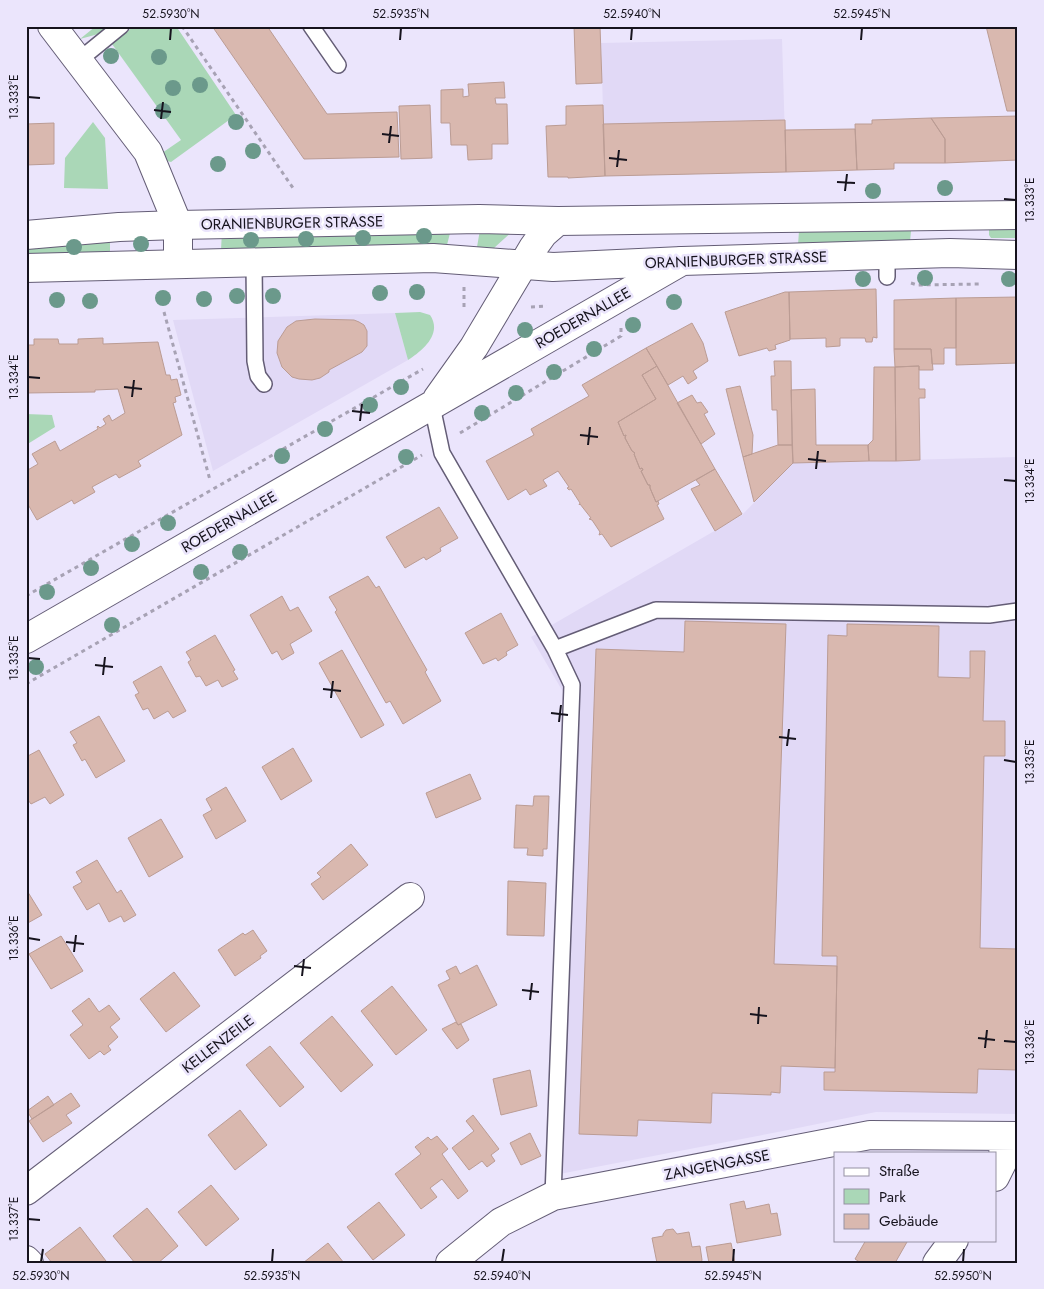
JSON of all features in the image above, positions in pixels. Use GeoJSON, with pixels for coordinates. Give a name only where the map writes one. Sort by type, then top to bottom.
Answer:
{"type":"FeatureCollection","features":[{"type":"Feature","properties":{"kind":"main road"},"geometry":{"type":"LineString","coordinates":[[52,26],[148,152],[178,225],[178,264]]}},
{"type":"Feature","properties":{"kind":"main road","name":"ORANIENBURGER STRASSE"},"geometry":{"type":"LineString","coordinates":[[26,235],[119,227],[486,218],[558,221],[790,216],[1018,215]]}},
{"type":"Feature","properties":{"kind":"main road"},"geometry":{"type":"LineString","coordinates":[[949,216],[950,253]]}},
{"type":"Feature","properties":{"kind":"main road"},"geometry":{"type":"LineString","coordinates":[[522,266],[543,234],[558,221]]}},
{"type":"Feature","properties":{"kind":"main road","name":"ORANIENBURGER STRASSE"},"geometry":{"type":"LineString","coordinates":[[26,268],[433,258],[522,266],[682,261],[887,266],[950,253],[1018,255]]}},
{"type":"Feature","properties":{"kind":"main road","name":"ROEDERNALLEE"},"geometry":{"type":"LineString","coordinates":[[26,639],[682,261]]}},
{"type":"Feature","properties":{"kind":"main road","name":"ROEDERNALLEE"},"geometry":{"type":"LineString","coordinates":[[432,406],[474,347],[522,266]]}},
{"type":"Feature","properties":{"kind":"main road","name":"KELLENZEILE"},"geometry":{"type":"LineString","coordinates":[[26,1191],[410,898]]}},
{"type":"Feature","properties":{"kind":"main road","name":"ZANGENGASSE"},"geometry":{"type":"LineString","coordinates":[[450,1263],[501,1222],[553,1196],[870,1135],[1011,1136]]}},
{"type":"Feature","properties":{"kind":"main road"},"geometry":{"type":"LineString","coordinates":[[996,1174],[1003,1161],[1011,1136]]}},
{"type":"Feature","properties":{"kind":"main road"},"geometry":{"type":"LineString","coordinates":[[937,1263],[953,1242]]}},
{"type":"Feature","properties":{"kind":"main road"},"geometry":{"type":"LineString","coordinates":[[26,1260],[29,1263]]}},
{"type":"Feature","properties":{"kind":"lane"},"geometry":{"type":"LineString","coordinates":[[78,61],[121,26]]}},
{"type":"Feature","properties":{"kind":"lane"},"geometry":{"type":"LineString","coordinates":[[311,26],[338,65]]}},
{"type":"Feature","properties":{"kind":"lane"},"geometry":{"type":"LineString","coordinates":[[254,262],[255,361],[258,376],[264,384]]}},
{"type":"Feature","properties":{"kind":"lane"},"geometry":{"type":"LineString","coordinates":[[432,406],[442,453],[555,649],[572,686],[553,1196]]}},
{"type":"Feature","properties":{"kind":"lane"},"geometry":{"type":"LineString","coordinates":[[555,649],[656,610],[989,614],[1018,610]]}},
{"type":"Feature","properties":{"kind":"path"},"geometry":{"type":"LineString","coordinates":[[182,26],[292,188]]}},
{"type":"Feature","properties":{"kind":"path"},"geometry":{"type":"LineString","coordinates":[[164,312],[210,480]]}},
{"type":"Feature","properties":{"kind":"path"},"geometry":{"type":"LineString","coordinates":[[26,684],[440,444],[621,336],[622,320]]}},
{"type":"Feature","properties":{"kind":"path"},"geometry":{"type":"LineString","coordinates":[[26,596],[426,367]]}},
{"type":"Feature","properties":{"kind":"shaded area"},"geometry":{"type":"Polygon","coordinates":[[[782,39],[786,172],[605,176],[601,43],[782,39]]]}},
{"type":"Feature","properties":{"kind":"shaded area"},"geometry":{"type":"Polygon","coordinates":[[[395,313],[408,360],[213,471],[173,320],[395,313]]]}},
{"type":"Feature","properties":{"kind":"shaded area"},"geometry":{"type":"Polygon","coordinates":[[[1018,457],[1018,1114],[876,1112],[549,1176],[566,697],[531,637],[742,515],[793,463],[1018,457]]]}},
{"type":"Feature","properties":{"kind":"green space"},"geometry":{"type":"Polygon","coordinates":[[[96,26],[111,26],[102,33],[80,39],[96,26]]]}},
{"type":"Feature","properties":{"kind":"green space"},"geometry":{"type":"Polygon","coordinates":[[[134,26],[176,26],[236,115],[171,162],[167,161],[162,153],[181,140],[112,44],[134,26]]]}},
{"type":"Feature","properties":{"kind":"green space"},"geometry":{"type":"Polygon","coordinates":[[[93,122],[105,138],[108,189],[64,188],[65,158],[93,122]]]}},
{"type":"Feature","properties":{"kind":"green space"},"geometry":{"type":"Polygon","coordinates":[[[481,224],[516,228],[494,248],[477,247],[481,224]]]}},
{"type":"Feature","properties":{"kind":"green space"},"geometry":{"type":"Polygon","coordinates":[[[452,225],[447,245],[221,250],[222,231],[452,225]]]}},
{"type":"Feature","properties":{"kind":"green space"},"geometry":{"type":"Polygon","coordinates":[[[1018,227],[1018,238],[991,238],[989,235],[989,229],[1018,227]]]}},
{"type":"Feature","properties":{"kind":"green space"},"geometry":{"type":"Polygon","coordinates":[[[799,231],[911,231],[910,242],[798,245],[799,231]]]}},
{"type":"Feature","properties":{"kind":"green space"},"geometry":{"type":"Polygon","coordinates":[[[110,236],[110,253],[26,255],[26,243],[110,236]]]}},
{"type":"Feature","properties":{"kind":"green space"},"geometry":{"type":"Polygon","coordinates":[[[420,312],[430,315],[434,329],[425,347],[408,360],[395,313],[420,312]]]}},
{"type":"Feature","properties":{"kind":"green space"},"geometry":{"type":"Polygon","coordinates":[[[26,414],[52,415],[55,427],[26,445],[26,414]]]}},
{"type":"Feature","properties":{"kind":"building"},"geometry":{"type":"Polygon","coordinates":[[[212,26],[267,26],[327,114],[397,112],[399,157],[304,159],[212,26]]]}},
{"type":"Feature","properties":{"kind":"building"},"geometry":{"type":"Polygon","coordinates":[[[574,26],[600,26],[602,83],[576,84],[574,26]]]}},
{"type":"Feature","properties":{"kind":"building"},"geometry":{"type":"Polygon","coordinates":[[[986,26],[1018,26],[1018,111],[1007,111],[986,26]]]}},
{"type":"Feature","properties":{"kind":"building"},"geometry":{"type":"Polygon","coordinates":[[[504,82],[505,98],[495,98],[496,104],[507,104],[508,144],[492,144],[492,159],[468,160],[467,145],[451,145],[450,123],[441,123],[441,90],[463,89],[463,97],[469,96],[468,84],[504,82]]]}},
{"type":"Feature","properties":{"kind":"building"},"geometry":{"type":"Polygon","coordinates":[[[430,105],[432,158],[401,159],[399,106],[430,105]]]}},
{"type":"Feature","properties":{"kind":"building"},"geometry":{"type":"Polygon","coordinates":[[[603,105],[605,176],[548,177],[546,126],[566,125],[566,106],[603,105]]]}},
{"type":"Feature","properties":{"kind":"building"},"geometry":{"type":"Polygon","coordinates":[[[1018,116],[1018,160],[945,163],[945,139],[931,118],[1018,116]]]}},
{"type":"Feature","properties":{"kind":"building"},"geometry":{"type":"Polygon","coordinates":[[[931,118],[945,139],[945,163],[894,163],[894,169],[857,170],[855,124],[872,124],[872,120],[931,118]]]}},
{"type":"Feature","properties":{"kind":"building"},"geometry":{"type":"Polygon","coordinates":[[[785,120],[786,172],[605,176],[603,124],[785,120]]]}},
{"type":"Feature","properties":{"kind":"building"},"geometry":{"type":"Polygon","coordinates":[[[54,123],[54,164],[26,165],[26,124],[54,123]]]}},
{"type":"Feature","properties":{"kind":"building"},"geometry":{"type":"Polygon","coordinates":[[[855,129],[857,170],[786,172],[785,130],[855,129]]]}},
{"type":"Feature","properties":{"kind":"building"},"geometry":{"type":"Polygon","coordinates":[[[876,289],[877,338],[873,337],[872,342],[866,342],[865,338],[840,338],[840,346],[826,347],[826,338],[790,339],[789,292],[876,289]]]}},
{"type":"Feature","properties":{"kind":"building"},"geometry":{"type":"Polygon","coordinates":[[[789,292],[790,340],[775,345],[776,349],[769,351],[767,348],[739,356],[725,312],[789,292]]]}},
{"type":"Feature","properties":{"kind":"building"},"geometry":{"type":"Polygon","coordinates":[[[1018,297],[1018,363],[956,365],[956,298],[1018,297]]]}},
{"type":"Feature","properties":{"kind":"building"},"geometry":{"type":"Polygon","coordinates":[[[956,298],[956,348],[944,348],[944,364],[932,364],[931,349],[894,349],[894,300],[956,298]]]}},
{"type":"Feature","properties":{"kind":"building"},"geometry":{"type":"Polygon","coordinates":[[[315,319],[354,320],[359,322],[364,325],[367,331],[367,346],[362,352],[329,370],[320,378],[312,380],[292,377],[282,367],[277,353],[278,341],[287,327],[296,321],[315,319]]]}},
{"type":"Feature","properties":{"kind":"building"},"geometry":{"type":"Polygon","coordinates":[[[692,323],[703,343],[708,361],[693,371],[697,378],[688,384],[683,376],[668,385],[646,348],[692,323]]]}},
{"type":"Feature","properties":{"kind":"building"},"geometry":{"type":"Polygon","coordinates":[[[103,338],[103,344],[158,342],[166,375],[170,375],[171,380],[177,379],[181,395],[175,397],[176,402],[173,403],[182,435],[138,461],[141,466],[119,478],[116,474],[92,487],[95,492],[74,504],[72,500],[37,520],[26,501],[26,471],[38,464],[32,454],[55,441],[60,451],[98,429],[98,426],[100,428],[106,424],[103,419],[109,415],[112,421],[125,413],[118,389],[95,390],[95,392],[26,393],[26,345],[34,345],[34,339],[58,339],[59,344],[78,344],[78,339],[103,338]]]}},
{"type":"Feature","properties":{"kind":"building"},"geometry":{"type":"Polygon","coordinates":[[[646,348],[657,366],[642,375],[656,399],[618,422],[624,436],[626,435],[625,438],[632,451],[635,453],[640,469],[642,468],[643,470],[641,471],[648,485],[650,485],[656,502],[658,501],[659,504],[657,505],[664,519],[611,547],[602,534],[599,535],[600,532],[579,505],[580,503],[571,489],[567,488],[569,487],[558,471],[543,480],[547,486],[530,495],[526,489],[508,500],[486,461],[534,435],[531,429],[589,396],[582,385],[646,348]]]}},
{"type":"Feature","properties":{"kind":"building"},"geometry":{"type":"Polygon","coordinates":[[[894,349],[931,349],[933,370],[919,370],[919,366],[895,367],[894,349]]]}},
{"type":"Feature","properties":{"kind":"building"},"geometry":{"type":"Polygon","coordinates":[[[774,361],[791,361],[792,445],[778,445],[777,410],[772,410],[771,376],[775,376],[774,361]]]}},
{"type":"Feature","properties":{"kind":"building"},"geometry":{"type":"Polygon","coordinates":[[[657,366],[715,469],[656,502],[650,485],[648,485],[641,471],[643,470],[642,468],[640,469],[635,453],[632,451],[625,438],[626,435],[624,436],[618,422],[656,399],[642,375],[657,366]]]}},
{"type":"Feature","properties":{"kind":"building"},"geometry":{"type":"Polygon","coordinates":[[[919,366],[919,389],[925,389],[925,398],[919,398],[920,460],[896,461],[895,367],[919,366]]]}},
{"type":"Feature","properties":{"kind":"building"},"geometry":{"type":"Polygon","coordinates":[[[874,367],[895,367],[896,461],[869,461],[868,445],[873,440],[874,367]]]}},
{"type":"Feature","properties":{"kind":"building"},"geometry":{"type":"Polygon","coordinates":[[[740,386],[753,435],[752,454],[743,457],[726,389],[740,386]]]}},
{"type":"Feature","properties":{"kind":"building"},"geometry":{"type":"Polygon","coordinates":[[[815,389],[816,445],[868,445],[869,461],[793,463],[791,390],[815,389]]]}},
{"type":"Feature","properties":{"kind":"building"},"geometry":{"type":"Polygon","coordinates":[[[692,395],[697,403],[701,402],[708,412],[704,414],[715,434],[701,444],[677,403],[692,395]]]}},
{"type":"Feature","properties":{"kind":"building"},"geometry":{"type":"Polygon","coordinates":[[[778,445],[792,445],[793,463],[754,502],[743,457],[778,445]]]}},
{"type":"Feature","properties":{"kind":"building"},"geometry":{"type":"Polygon","coordinates":[[[715,469],[742,514],[715,531],[691,489],[700,485],[696,480],[715,469]]]}},
{"type":"Feature","properties":{"kind":"building"},"geometry":{"type":"Polygon","coordinates":[[[439,507],[458,538],[440,548],[441,551],[426,560],[424,557],[405,568],[386,537],[439,507]]]}},
{"type":"Feature","properties":{"kind":"building"},"geometry":{"type":"Polygon","coordinates":[[[368,576],[376,588],[379,586],[427,670],[425,672],[441,701],[403,724],[390,701],[386,703],[335,612],[337,610],[329,597],[368,576]]]}},
{"type":"Feature","properties":{"kind":"building"},"geometry":{"type":"Polygon","coordinates":[[[282,596],[290,611],[298,607],[312,631],[290,644],[294,653],[282,660],[277,651],[272,654],[250,615],[282,596]]]}},
{"type":"Feature","properties":{"kind":"building"},"geometry":{"type":"Polygon","coordinates":[[[501,613],[518,645],[506,652],[507,655],[498,661],[496,658],[483,664],[465,633],[501,613]]]}},
{"type":"Feature","properties":{"kind":"building"},"geometry":{"type":"Polygon","coordinates":[[[685,621],[786,624],[774,964],[837,966],[835,1068],[781,1066],[780,1093],[771,1092],[771,1095],[712,1093],[711,1123],[638,1120],[637,1136],[579,1134],[596,649],[684,652],[685,621]]]}},
{"type":"Feature","properties":{"kind":"building"},"geometry":{"type":"Polygon","coordinates":[[[847,624],[939,626],[938,677],[970,678],[970,651],[985,651],[983,721],[1005,721],[1005,756],[984,756],[980,948],[1018,949],[1018,1070],[978,1069],[977,1093],[824,1090],[824,1072],[835,1072],[837,966],[837,956],[822,956],[828,635],[847,636],[847,624]]]}},
{"type":"Feature","properties":{"kind":"building"},"geometry":{"type":"Polygon","coordinates":[[[215,635],[235,670],[233,671],[238,679],[222,687],[218,680],[206,686],[200,676],[196,677],[188,662],[191,660],[186,652],[215,635]]]}},
{"type":"Feature","properties":{"kind":"building"},"geometry":{"type":"Polygon","coordinates":[[[342,650],[384,725],[361,738],[319,663],[342,650]]]}},
{"type":"Feature","properties":{"kind":"building"},"geometry":{"type":"Polygon","coordinates":[[[161,666],[186,711],[173,718],[168,711],[154,719],[148,708],[143,710],[135,695],[139,693],[133,682],[161,666]]]}},
{"type":"Feature","properties":{"kind":"building"},"geometry":{"type":"Polygon","coordinates":[[[99,716],[125,761],[96,778],[85,759],[82,761],[73,745],[77,743],[70,732],[99,716]]]}},
{"type":"Feature","properties":{"kind":"building"},"geometry":{"type":"Polygon","coordinates":[[[293,748],[312,781],[281,800],[262,767],[293,748]]]}},
{"type":"Feature","properties":{"kind":"building"},"geometry":{"type":"Polygon","coordinates":[[[39,750],[64,795],[50,804],[45,797],[31,804],[26,797],[26,757],[39,750]]]}},
{"type":"Feature","properties":{"kind":"building"},"geometry":{"type":"Polygon","coordinates":[[[470,774],[481,799],[436,818],[426,793],[470,774]]]}},
{"type":"Feature","properties":{"kind":"building"},"geometry":{"type":"Polygon","coordinates":[[[226,787],[246,821],[216,839],[203,815],[212,810],[206,799],[226,787]]]}},
{"type":"Feature","properties":{"kind":"building"},"geometry":{"type":"Polygon","coordinates":[[[534,796],[549,796],[547,849],[543,849],[543,856],[527,855],[528,848],[514,848],[516,805],[533,806],[534,796]]]}},
{"type":"Feature","properties":{"kind":"building"},"geometry":{"type":"Polygon","coordinates":[[[161,819],[183,857],[149,877],[128,838],[161,819]]]}},
{"type":"Feature","properties":{"kind":"building"},"geometry":{"type":"Polygon","coordinates":[[[351,844],[368,865],[323,900],[311,884],[321,877],[317,873],[351,844]]]}},
{"type":"Feature","properties":{"kind":"building"},"geometry":{"type":"Polygon","coordinates":[[[97,860],[117,893],[121,890],[136,915],[124,922],[121,916],[109,922],[99,903],[87,910],[73,887],[82,882],[76,872],[97,860]]]}},
{"type":"Feature","properties":{"kind":"building"},"geometry":{"type":"Polygon","coordinates":[[[508,881],[546,883],[544,936],[507,935],[508,881]]]}},
{"type":"Feature","properties":{"kind":"building"},"geometry":{"type":"Polygon","coordinates":[[[26,889],[42,915],[26,924],[26,889]]]}},
{"type":"Feature","properties":{"kind":"building"},"geometry":{"type":"Polygon","coordinates":[[[253,930],[267,951],[260,956],[261,958],[235,976],[218,950],[243,933],[245,935],[253,930]]]}},
{"type":"Feature","properties":{"kind":"building"},"geometry":{"type":"Polygon","coordinates":[[[61,936],[83,971],[51,989],[29,954],[61,936]]]}},
{"type":"Feature","properties":{"kind":"building"},"geometry":{"type":"Polygon","coordinates":[[[477,965],[497,1005],[458,1025],[438,985],[450,979],[446,971],[456,966],[460,974],[477,965]]]}},
{"type":"Feature","properties":{"kind":"building"},"geometry":{"type":"Polygon","coordinates":[[[174,972],[200,1006],[166,1032],[140,999],[174,972]]]}},
{"type":"Feature","properties":{"kind":"building"},"geometry":{"type":"Polygon","coordinates":[[[392,986],[427,1030],[396,1055],[361,1011],[392,986]]]}},
{"type":"Feature","properties":{"kind":"building"},"geometry":{"type":"Polygon","coordinates":[[[89,998],[99,1012],[109,1005],[120,1019],[110,1027],[118,1037],[108,1046],[111,1050],[104,1055],[100,1051],[89,1059],[70,1035],[83,1025],[72,1011],[89,998]]]}},
{"type":"Feature","properties":{"kind":"building"},"geometry":{"type":"Polygon","coordinates":[[[332,1016],[373,1065],[341,1092],[300,1043],[332,1016]]]}},
{"type":"Feature","properties":{"kind":"building"},"geometry":{"type":"Polygon","coordinates":[[[456,1022],[458,1025],[461,1024],[469,1040],[457,1049],[442,1029],[456,1022]]]}},
{"type":"Feature","properties":{"kind":"building"},"geometry":{"type":"Polygon","coordinates":[[[270,1046],[304,1087],[280,1107],[246,1065],[270,1046]]]}},
{"type":"Feature","properties":{"kind":"building"},"geometry":{"type":"Polygon","coordinates":[[[530,1070],[537,1106],[501,1115],[493,1079],[530,1070]]]}},
{"type":"Feature","properties":{"kind":"building"},"geometry":{"type":"Polygon","coordinates":[[[71,1093],[80,1106],[66,1115],[72,1123],[43,1142],[29,1121],[71,1093]]]}},
{"type":"Feature","properties":{"kind":"building"},"geometry":{"type":"Polygon","coordinates":[[[48,1096],[54,1105],[32,1119],[27,1111],[48,1096]]]}},
{"type":"Feature","properties":{"kind":"building"},"geometry":{"type":"Polygon","coordinates":[[[240,1110],[267,1145],[235,1170],[208,1135],[240,1110]]]}},
{"type":"Feature","properties":{"kind":"building"},"geometry":{"type":"Polygon","coordinates":[[[473,1115],[499,1149],[491,1155],[495,1161],[487,1167],[482,1161],[469,1170],[452,1148],[474,1131],[466,1121],[473,1115]]]}},
{"type":"Feature","properties":{"kind":"building"},"geometry":{"type":"Polygon","coordinates":[[[530,1133],[541,1156],[521,1165],[510,1143],[530,1133]]]}},
{"type":"Feature","properties":{"kind":"building"},"geometry":{"type":"Polygon","coordinates":[[[437,1136],[448,1149],[442,1154],[468,1191],[458,1199],[442,1179],[430,1188],[437,1197],[421,1209],[395,1174],[421,1154],[415,1147],[428,1137],[431,1140],[437,1136]]]}},
{"type":"Feature","properties":{"kind":"building"},"geometry":{"type":"Polygon","coordinates":[[[211,1185],[239,1219],[206,1246],[178,1212],[211,1185]]]}},
{"type":"Feature","properties":{"kind":"building"},"geometry":{"type":"Polygon","coordinates":[[[744,1201],[746,1209],[769,1204],[771,1214],[777,1213],[781,1235],[737,1243],[730,1204],[744,1201]]]}},
{"type":"Feature","properties":{"kind":"building"},"geometry":{"type":"Polygon","coordinates":[[[379,1202],[405,1235],[373,1260],[347,1227],[379,1202]]]}},
{"type":"Feature","properties":{"kind":"building"},"geometry":{"type":"Polygon","coordinates":[[[147,1208],[178,1246],[158,1263],[135,1263],[113,1236],[147,1208]]]}},
{"type":"Feature","properties":{"kind":"building"},"geometry":{"type":"Polygon","coordinates":[[[80,1227],[106,1261],[104,1263],[52,1263],[45,1254],[80,1227]]]}},
{"type":"Feature","properties":{"kind":"building"},"geometry":{"type":"Polygon","coordinates":[[[673,1229],[677,1234],[689,1232],[692,1247],[700,1246],[701,1263],[657,1263],[652,1238],[663,1236],[666,1230],[673,1229]]]}},
{"type":"Feature","properties":{"kind":"building"},"geometry":{"type":"Polygon","coordinates":[[[865,1242],[907,1242],[895,1263],[861,1263],[855,1259],[865,1242]]]}},
{"type":"Feature","properties":{"kind":"building"},"geometry":{"type":"Polygon","coordinates":[[[328,1243],[344,1263],[303,1263],[328,1243]]]}},
{"type":"Feature","properties":{"kind":"building"},"geometry":{"type":"Polygon","coordinates":[[[731,1243],[735,1263],[709,1263],[706,1247],[731,1243]]]}}]}
